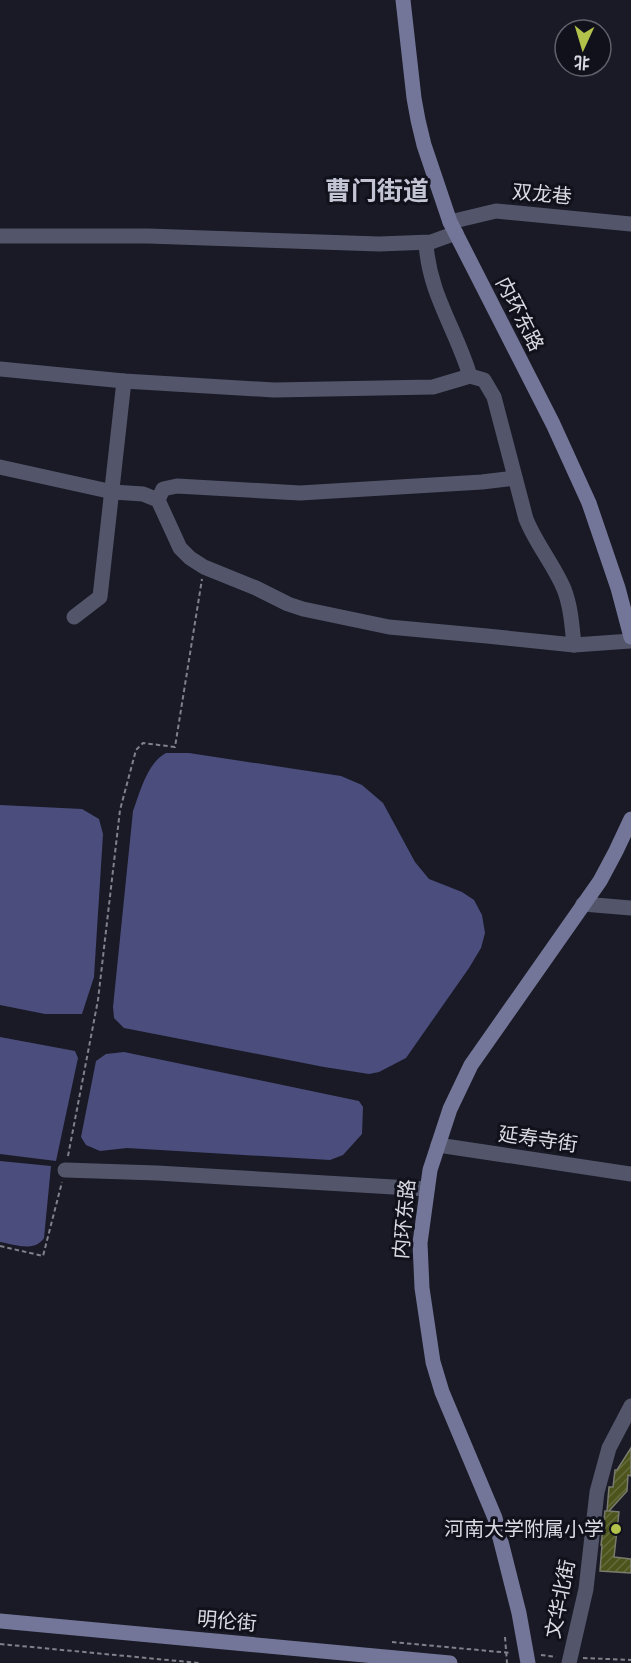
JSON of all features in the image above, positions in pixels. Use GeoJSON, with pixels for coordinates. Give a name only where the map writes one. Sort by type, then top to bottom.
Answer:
{"type":"FeatureCollection","features":[{"type":"Feature","properties":{"kind":"street","name":"内环东路"},"geometry":{"type":"LineString","coordinates":[[403,0],[418,120],[424,145],[453,227],[553,424],[590,503],[618,588],[631,639]]}},
{"type":"Feature","properties":{"kind":"street","name":"双龙巷"},"geometry":{"type":"LineString","coordinates":[[0,236],[148,236],[379,244],[431,243],[453,227],[496,211],[631,224]]}},
{"type":"Feature","properties":{"kind":"street"},"geometry":{"type":"LineString","coordinates":[[426,243],[427,263],[441,307],[470,376]]}},
{"type":"Feature","properties":{"kind":"street"},"geometry":{"type":"LineString","coordinates":[[0,369],[124,381],[274,390],[433,387],[470,376],[484,380],[494,397],[532,535],[564,589],[574,645]]}},
{"type":"Feature","properties":{"kind":"street"},"geometry":{"type":"LineString","coordinates":[[74,616],[100,597],[124,381]]}},
{"type":"Feature","properties":{"kind":"street"},"geometry":{"type":"LineString","coordinates":[[0,467],[112,492],[143,494],[158,500],[180,548],[190,558],[204,567],[288,604],[388,627],[574,645],[631,639]]}},
{"type":"Feature","properties":{"kind":"street"},"geometry":{"type":"LineString","coordinates":[[158,500],[163,489],[177,486],[300,493],[515,478]]}},
{"type":"Feature","properties":{"kind":"street","name":"内环东路"},"geometry":{"type":"LineString","coordinates":[[528,1663],[519,1613],[497,1527],[442,1392],[433,1362],[422,1288],[420,1243],[430,1170],[450,1109],[471,1065],[611,861],[631,819]]}},
{"type":"Feature","properties":{"kind":"street"},"geometry":{"type":"LineString","coordinates":[[583,904],[631,908]]}},
{"type":"Feature","properties":{"kind":"street","name":"延寿寺街"},"geometry":{"type":"LineString","coordinates":[[438,1145],[631,1174]]}},
{"type":"Feature","properties":{"kind":"street"},"geometry":{"type":"LineString","coordinates":[[65,1170],[157,1173],[427,1189]]}},
{"type":"Feature","properties":{"kind":"street","name":"文华北街"},"geometry":{"type":"LineString","coordinates":[[569,1663],[586,1589],[597,1491],[609,1448],[629,1414]]}},
{"type":"Feature","properties":{"kind":"street","name":"明伦街"},"geometry":{"type":"LineString","coordinates":[[0,1622],[450,1663]]}},
{"type":"Feature","properties":{"kind":"street","name":"明伦街"},"geometry":{"type":"LineString","coordinates":[[0,1632],[345,1663]]}},
{"type":"Feature","properties":{"kind":"path"},"geometry":{"type":"LineString","coordinates":[[0,1246],[43,1256],[65,1170],[98,1000],[120,810],[136,750],[143,743],[175,747],[204,567]]}},
{"type":"Feature","properties":{"kind":"path"},"geometry":{"type":"LineString","coordinates":[[505,1637],[507,1663]]}},
{"type":"Feature","properties":{"kind":"path"},"geometry":{"type":"LineString","coordinates":[[0,1644],[199,1663]]}},
{"type":"Feature","properties":{"kind":"water"},"geometry":{"type":"Polygon","coordinates":[[[166,753],[189,753],[341,776],[362,785],[383,803],[415,862],[429,879],[462,892],[474,900],[482,915],[485,933],[481,948],[406,1058],[379,1072],[369,1074],[124,1028],[114,1018],[113,1007],[133,811],[149,771],[166,753]]]}},
{"type":"Feature","properties":{"kind":"water"},"geometry":{"type":"Polygon","coordinates":[[[0,805],[82,809],[99,819],[103,834],[94,977],[82,1014],[45,1014],[0,1005],[0,805]]]}},
{"type":"Feature","properties":{"kind":"water"},"geometry":{"type":"Polygon","coordinates":[[[0,1037],[75,1051],[78,1058],[56,1161],[0,1154],[0,1037]]]}},
{"type":"Feature","properties":{"kind":"water"},"geometry":{"type":"Polygon","coordinates":[[[124,1052],[359,1101],[363,1107],[362,1134],[343,1155],[330,1160],[127,1148],[100,1151],[86,1145],[81,1137],[96,1061],[106,1054],[124,1052]]]}},
{"type":"Feature","properties":{"kind":"water"},"geometry":{"type":"Polygon","coordinates":[[[0,1161],[51,1166],[44,1238],[40,1243],[24,1246],[0,1242],[0,1161]]]}},
{"type":"Feature","properties":{"kind":"building"},"geometry":{"type":"Polygon","coordinates":[[[631,1448],[631,1476],[628,1475],[627,1491],[609,1511],[619,1512],[614,1557],[631,1559],[631,1573],[600,1571],[609,1487],[613,1487],[615,1470],[631,1448]]]}},
{"type":"Feature","properties":{"kind":"place","name":"河南大学附属小学"},"geometry":{"type":"Point","coordinates":[616,1529]}},
{"type":"Feature","properties":{"kind":"district","name":"曹门街道"},"geometry":{"type":"Point","coordinates":[377,191]}}]}
